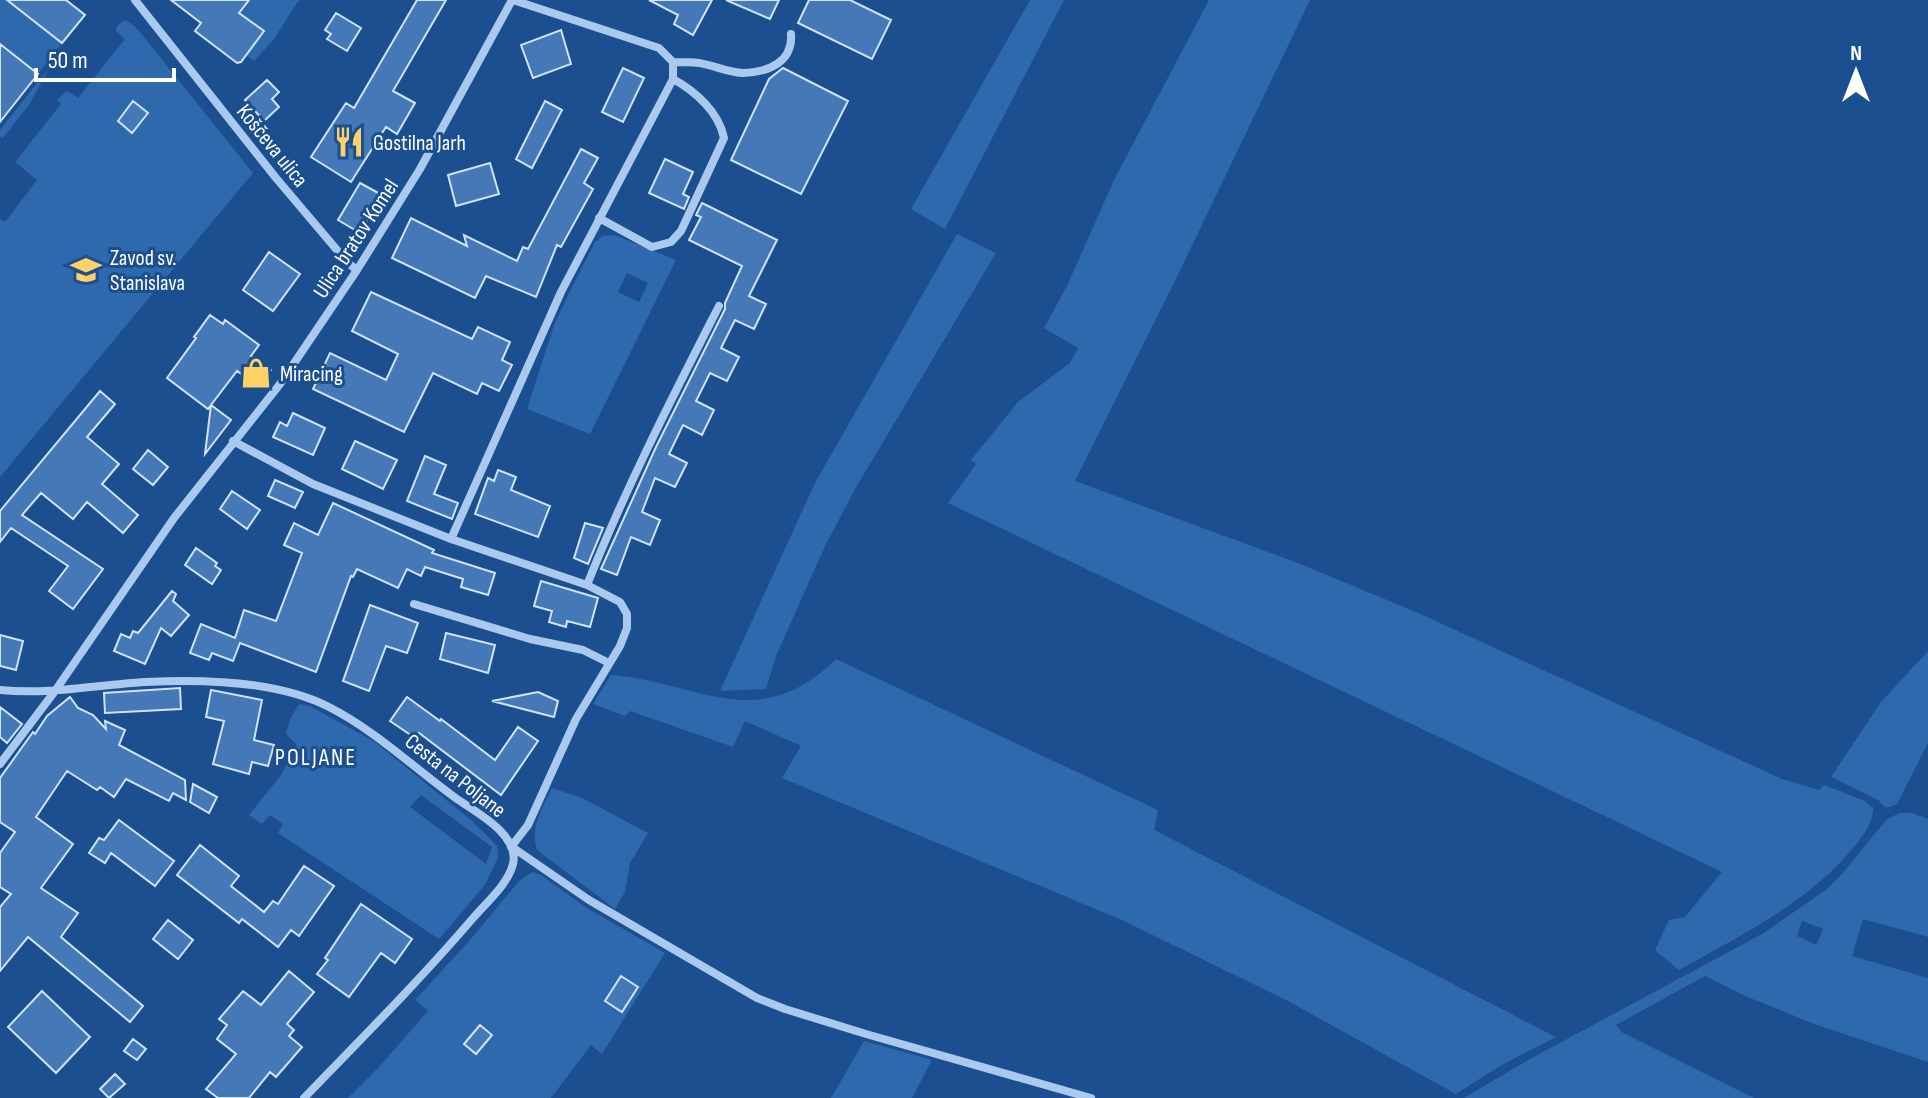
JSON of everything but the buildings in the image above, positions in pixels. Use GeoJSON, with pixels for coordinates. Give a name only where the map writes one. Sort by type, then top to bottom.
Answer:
{"type":"FeatureCollection","features":[{"type":"Feature","properties":{"kind":"street","name":"Koščeva ulica"},"geometry":{"type":"LineString","coordinates":[[135,0],[276,178],[357,270]]}},
{"type":"Feature","properties":{"kind":"street","name":"Ulica bratov Komel"},"geometry":{"type":"LineString","coordinates":[[0,764],[55,691],[174,518],[280,384],[357,270],[420,169],[513,0],[659,48],[673,62],[698,63],[742,73],[765,69],[786,59],[792,46],[791,34]]}},
{"type":"Feature","properties":{"kind":"street"},"geometry":{"type":"LineString","coordinates":[[451,539],[561,292],[673,79],[673,62]]}},
{"type":"Feature","properties":{"kind":"street"},"geometry":{"type":"LineString","coordinates":[[599,218],[652,247],[671,242],[681,231],[724,138],[722,126],[705,104],[673,79]]}},
{"type":"Feature","properties":{"kind":"street"},"geometry":{"type":"LineString","coordinates":[[587,585],[650,439],[719,306]]}},
{"type":"Feature","properties":{"kind":"street"},"geometry":{"type":"LineString","coordinates":[[233,441],[313,484],[451,539],[587,585],[614,598],[627,614],[627,628],[576,719],[528,825],[511,847],[641,932],[771,1004],[1091,1098]]}},
{"type":"Feature","properties":{"kind":"street"},"geometry":{"type":"LineString","coordinates":[[414,604],[530,639],[583,650],[609,663]]}},
{"type":"Feature","properties":{"kind":"street","name":"Cesta na Poljane"},"geometry":{"type":"LineString","coordinates":[[0,690],[35,693],[145,682],[205,681],[250,686],[314,700],[385,742],[490,822],[511,847],[514,861],[503,883],[444,952],[304,1098]]}},
{"type":"Feature","properties":{"kind":"shaded area"},"geometry":{"type":"Polygon","coordinates":[[[0,0],[7,0],[62,43],[38,74],[0,44],[0,0]]]}},
{"type":"Feature","properties":{"kind":"shaded area"},"geometry":{"type":"Polygon","coordinates":[[[244,0],[299,0],[274,39],[254,61],[246,55],[263,31],[239,13],[247,3],[244,0]]]}},
{"type":"Feature","properties":{"kind":"shaded area"},"geometry":{"type":"Polygon","coordinates":[[[1030,0],[1064,0],[945,229],[911,209],[1030,0]]]}},
{"type":"Feature","properties":{"kind":"shaded area"},"geometry":{"type":"Polygon","coordinates":[[[1209,0],[1310,0],[1075,481],[1298,563],[1416,612],[1782,779],[1819,790],[1824,785],[1865,801],[1873,808],[1865,833],[1817,884],[1773,916],[1679,970],[1655,950],[1669,920],[1685,917],[1722,872],[948,503],[976,464],[971,460],[1018,402],[1070,363],[1078,348],[1044,328],[1067,286],[1114,180],[1209,0]]]}},
{"type":"Feature","properties":{"kind":"shaded area","name":"Zavod sv. Stanislava"},"geometry":{"type":"Polygon","coordinates":[[[125,20],[135,26],[253,173],[0,477],[0,219],[5,222],[37,180],[15,162],[61,104],[57,100],[67,91],[78,98],[125,39],[116,31],[125,20]]]}},
{"type":"Feature","properties":{"kind":"shaded area"},"geometry":{"type":"Polygon","coordinates":[[[49,68],[29,105],[3,138],[0,136],[0,130],[49,68]]]}},
{"type":"Feature","properties":{"kind":"shaded area"},"geometry":{"type":"Polygon","coordinates":[[[957,234],[996,253],[855,489],[825,546],[776,656],[766,689],[720,691],[815,483],[957,234]]]}},
{"type":"Feature","properties":{"kind":"shaded area"},"geometry":{"type":"Polygon","coordinates":[[[614,235],[676,260],[590,434],[527,409],[554,325],[595,242],[603,236],[614,235]],[[627,273],[618,292],[639,302],[648,283],[627,273]]]}},
{"type":"Feature","properties":{"kind":"shaded area"},"geometry":{"type":"Polygon","coordinates":[[[1928,651],[1928,743],[1897,804],[1886,808],[1878,800],[1831,777],[1881,702],[1928,651]]]}},
{"type":"Feature","properties":{"kind":"shaded area"},"geometry":{"type":"Polygon","coordinates":[[[836,659],[1158,810],[1154,830],[1556,1037],[1500,1066],[1456,1094],[1286,1000],[1124,921],[782,778],[801,746],[745,721],[733,747],[630,711],[625,716],[593,704],[611,675],[727,698],[753,700],[780,695],[808,682],[836,659]]]}},
{"type":"Feature","properties":{"kind":"shaded area"},"geometry":{"type":"Polygon","coordinates":[[[299,704],[310,706],[375,742],[472,821],[497,846],[498,858],[484,886],[439,939],[278,833],[283,824],[270,815],[262,824],[249,815],[281,775],[297,745],[286,734],[299,704]],[[421,795],[410,807],[486,864],[492,847],[421,795]]]}},
{"type":"Feature","properties":{"kind":"shaded area"},"geometry":{"type":"Polygon","coordinates":[[[552,788],[582,798],[648,833],[630,863],[625,892],[615,909],[537,850],[536,825],[552,788]]]}},
{"type":"Feature","properties":{"kind":"shaded area"},"geometry":{"type":"Polygon","coordinates":[[[1899,813],[1912,813],[1928,819],[1928,937],[1863,919],[1852,956],[1928,978],[1928,1062],[1817,1025],[1705,976],[1616,1025],[1623,1033],[1754,1098],[1464,1098],[1528,1060],[1762,934],[1827,889],[1886,820],[1899,813]],[[1802,921],[1797,936],[1816,945],[1823,929],[1802,921]]]}},
{"type":"Feature","properties":{"kind":"shaded area"},"geometry":{"type":"Polygon","coordinates":[[[533,872],[587,908],[665,953],[602,1054],[591,1045],[551,1098],[348,1098],[428,1011],[415,1000],[520,880],[533,872]]]}},
{"type":"Feature","properties":{"kind":"shaded area"},"geometry":{"type":"Polygon","coordinates":[[[864,1041],[932,1060],[912,1098],[831,1098],[864,1041]]]}},
{"type":"Feature","properties":{"kind":"place","name":"Gostilna Jarh"},"geometry":{"type":"Point","coordinates":[349,142]}},
{"type":"Feature","properties":{"kind":"place","name":"Zavod sv. Stanislava"},"geometry":{"type":"Point","coordinates":[86,270]}},
{"type":"Feature","properties":{"kind":"place","name":"Miracing"},"geometry":{"type":"Point","coordinates":[256,373]}},
{"type":"Feature","properties":{"kind":"district","name":"POLJANE"},"geometry":{"type":"Point","coordinates":[316,757]}}]}
